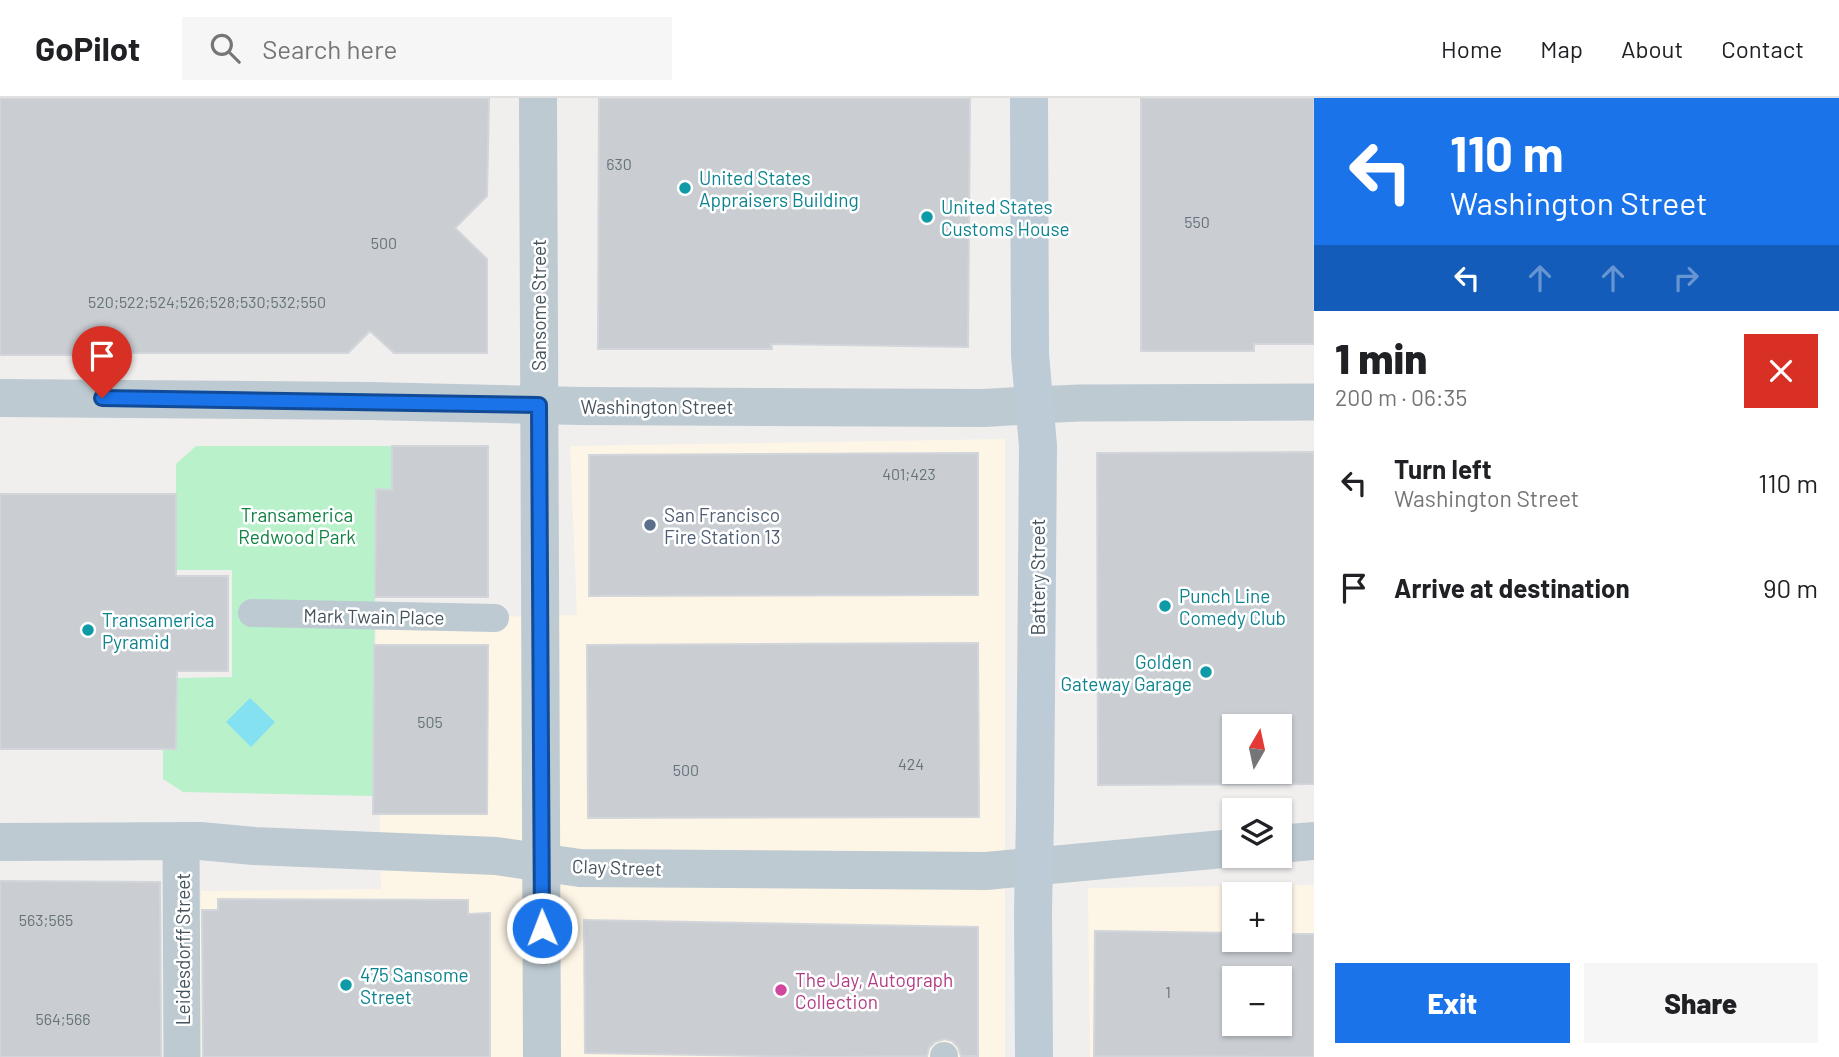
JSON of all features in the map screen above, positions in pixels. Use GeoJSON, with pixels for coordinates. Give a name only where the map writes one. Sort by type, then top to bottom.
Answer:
{"type":"FeatureCollection","features":[{"type":"Feature","properties":{"kind":"main road","name":"Battery Street"},"geometry":{"type":"LineString","coordinates":[[1029,98],[1030,355],[1038,446],[1034,1057]]}},
{"type":"Feature","properties":{"kind":"street","name":"Sansome Street"},"geometry":{"type":"LineString","coordinates":[[538,98],[542,1057]]}},
{"type":"Feature","properties":{"kind":"street","name":"Washington Street"},"geometry":{"type":"LineString","coordinates":[[0,398],[984,408],[1079,403],[1314,402]]}},
{"type":"Feature","properties":{"kind":"street","name":"Mark Twain Place"},"geometry":{"type":"LineString","coordinates":[[252,613],[495,618]]}},
{"type":"Feature","properties":{"kind":"street","name":"Leidesdorff Street"},"geometry":{"type":"LineString","coordinates":[[181,841],[182,1057]]}},
{"type":"Feature","properties":{"kind":"street"},"geometry":{"type":"LineString","coordinates":[[1292,843],[1314,841]]}},
{"type":"Feature","properties":{"kind":"street","name":"Clay Street"},"geometry":{"type":"LineString","coordinates":[[0,842],[212,842],[496,856],[580,868],[622,869],[986,871],[1222,849]]}},
{"type":"Feature","properties":{"kind":"shaded area"},"geometry":{"type":"Polygon","coordinates":[[[1005,439],[1005,1057],[197,1057],[201,891],[381,889],[376,620],[577,615],[570,446],[1005,439]]]}},
{"type":"Feature","properties":{"kind":"shaded area"},"geometry":{"type":"Polygon","coordinates":[[[1292,885],[1314,885],[1314,1057],[1090,1057],[1088,888],[1222,886],[1222,952],[1292,952],[1292,885]]]}},
{"type":"Feature","properties":{"kind":"green space","name":"Transamerica Redwood Park"},"geometry":{"type":"Polygon","coordinates":[[[196,446],[392,446],[392,490],[376,490],[373,796],[183,792],[163,779],[163,749],[176,749],[176,678],[232,677],[232,570],[176,570],[176,464],[196,446]]]}},
{"type":"Feature","properties":{"kind":"water"},"geometry":{"type":"Polygon","coordinates":[[[250,698],[275,722],[251,747],[226,722],[250,698]]]}},
{"type":"Feature","properties":{"kind":"building"},"geometry":{"type":"Polygon","coordinates":[[[0,98],[489,98],[487,196],[455,228],[487,259],[487,353],[394,353],[370,331],[348,353],[0,355],[0,98]]]}},
{"type":"Feature","properties":{"kind":"building"},"geometry":{"type":"Polygon","coordinates":[[[599,98],[970,98],[968,347],[771,344],[772,349],[598,349],[599,98]]]}},
{"type":"Feature","properties":{"kind":"building"},"geometry":{"type":"Polygon","coordinates":[[[1141,98],[1314,98],[1314,344],[1254,344],[1254,351],[1141,351],[1141,98]]]}},
{"type":"Feature","properties":{"kind":"building"},"geometry":{"type":"Polygon","coordinates":[[[392,446],[488,446],[488,597],[375,597],[376,489],[392,490],[392,446]]]}},
{"type":"Feature","properties":{"kind":"building","name":"Golden Gateway Garage"},"geometry":{"type":"Polygon","coordinates":[[[1314,452],[1314,784],[1098,785],[1097,453],[1314,452]]]}},
{"type":"Feature","properties":{"kind":"building"},"geometry":{"type":"Polygon","coordinates":[[[978,453],[978,595],[589,596],[589,455],[978,453]]]}},
{"type":"Feature","properties":{"kind":"building","name":"Transamerica Pyramid"},"geometry":{"type":"Polygon","coordinates":[[[0,494],[176,494],[176,576],[228,576],[228,671],[177,671],[176,749],[0,749],[0,494]]]}},
{"type":"Feature","properties":{"kind":"building"},"geometry":{"type":"Polygon","coordinates":[[[978,643],[979,817],[588,818],[587,645],[978,643]]]}},
{"type":"Feature","properties":{"kind":"building"},"geometry":{"type":"Polygon","coordinates":[[[374,645],[488,645],[487,814],[373,814],[374,645]]]}},
{"type":"Feature","properties":{"kind":"building"},"geometry":{"type":"Polygon","coordinates":[[[0,881],[160,882],[161,1057],[0,1057],[0,881]]]}},
{"type":"Feature","properties":{"kind":"building","name":"475 Sansome Street"},"geometry":{"type":"Polygon","coordinates":[[[218,899],[468,900],[468,914],[490,913],[490,1057],[203,1057],[202,910],[218,910],[218,899]]]}},
{"type":"Feature","properties":{"kind":"building","name":"The Jay, Autograph Collection"},"geometry":{"type":"Polygon","coordinates":[[[584,920],[978,927],[978,1056],[961,1056],[958,1047],[945,1039],[935,1042],[929,1048],[927,1056],[585,1053],[584,920]]]}},
{"type":"Feature","properties":{"kind":"building"},"geometry":{"type":"Polygon","coordinates":[[[1095,931],[1222,933],[1222,952],[1292,952],[1292,934],[1314,934],[1314,1057],[1094,1056],[1095,931]]]}},
{"type":"Feature","properties":{"kind":"place","name":"United States Appraisers Building"},"geometry":{"type":"Point","coordinates":[685,188]}},
{"type":"Feature","properties":{"kind":"place","name":"United States Customs House"},"geometry":{"type":"Point","coordinates":[927,217]}},
{"type":"Feature","properties":{"kind":"place","name":"San Francisco Fire Station 13"},"geometry":{"type":"Point","coordinates":[650,525]}},
{"type":"Feature","properties":{"kind":"place","name":"Punch Line Comedy Club"},"geometry":{"type":"Point","coordinates":[1165,606]}},
{"type":"Feature","properties":{"kind":"place","name":"Transamerica Pyramid"},"geometry":{"type":"Point","coordinates":[88,630]}},
{"type":"Feature","properties":{"kind":"place","name":"Golden Gateway Garage"},"geometry":{"type":"Point","coordinates":[1206,672]}},
{"type":"Feature","properties":{"kind":"place","name":"475 Sansome Street"},"geometry":{"type":"Point","coordinates":[346,985]}},
{"type":"Feature","properties":{"kind":"place","name":"The Jay, Autograph Collection"},"geometry":{"type":"Point","coordinates":[781,990]}},
{"type":"Feature","properties":{"kind":"route"},"geometry":{"type":"LineString","coordinates":[[102,398],[539,405],[542,928]]}}]}
